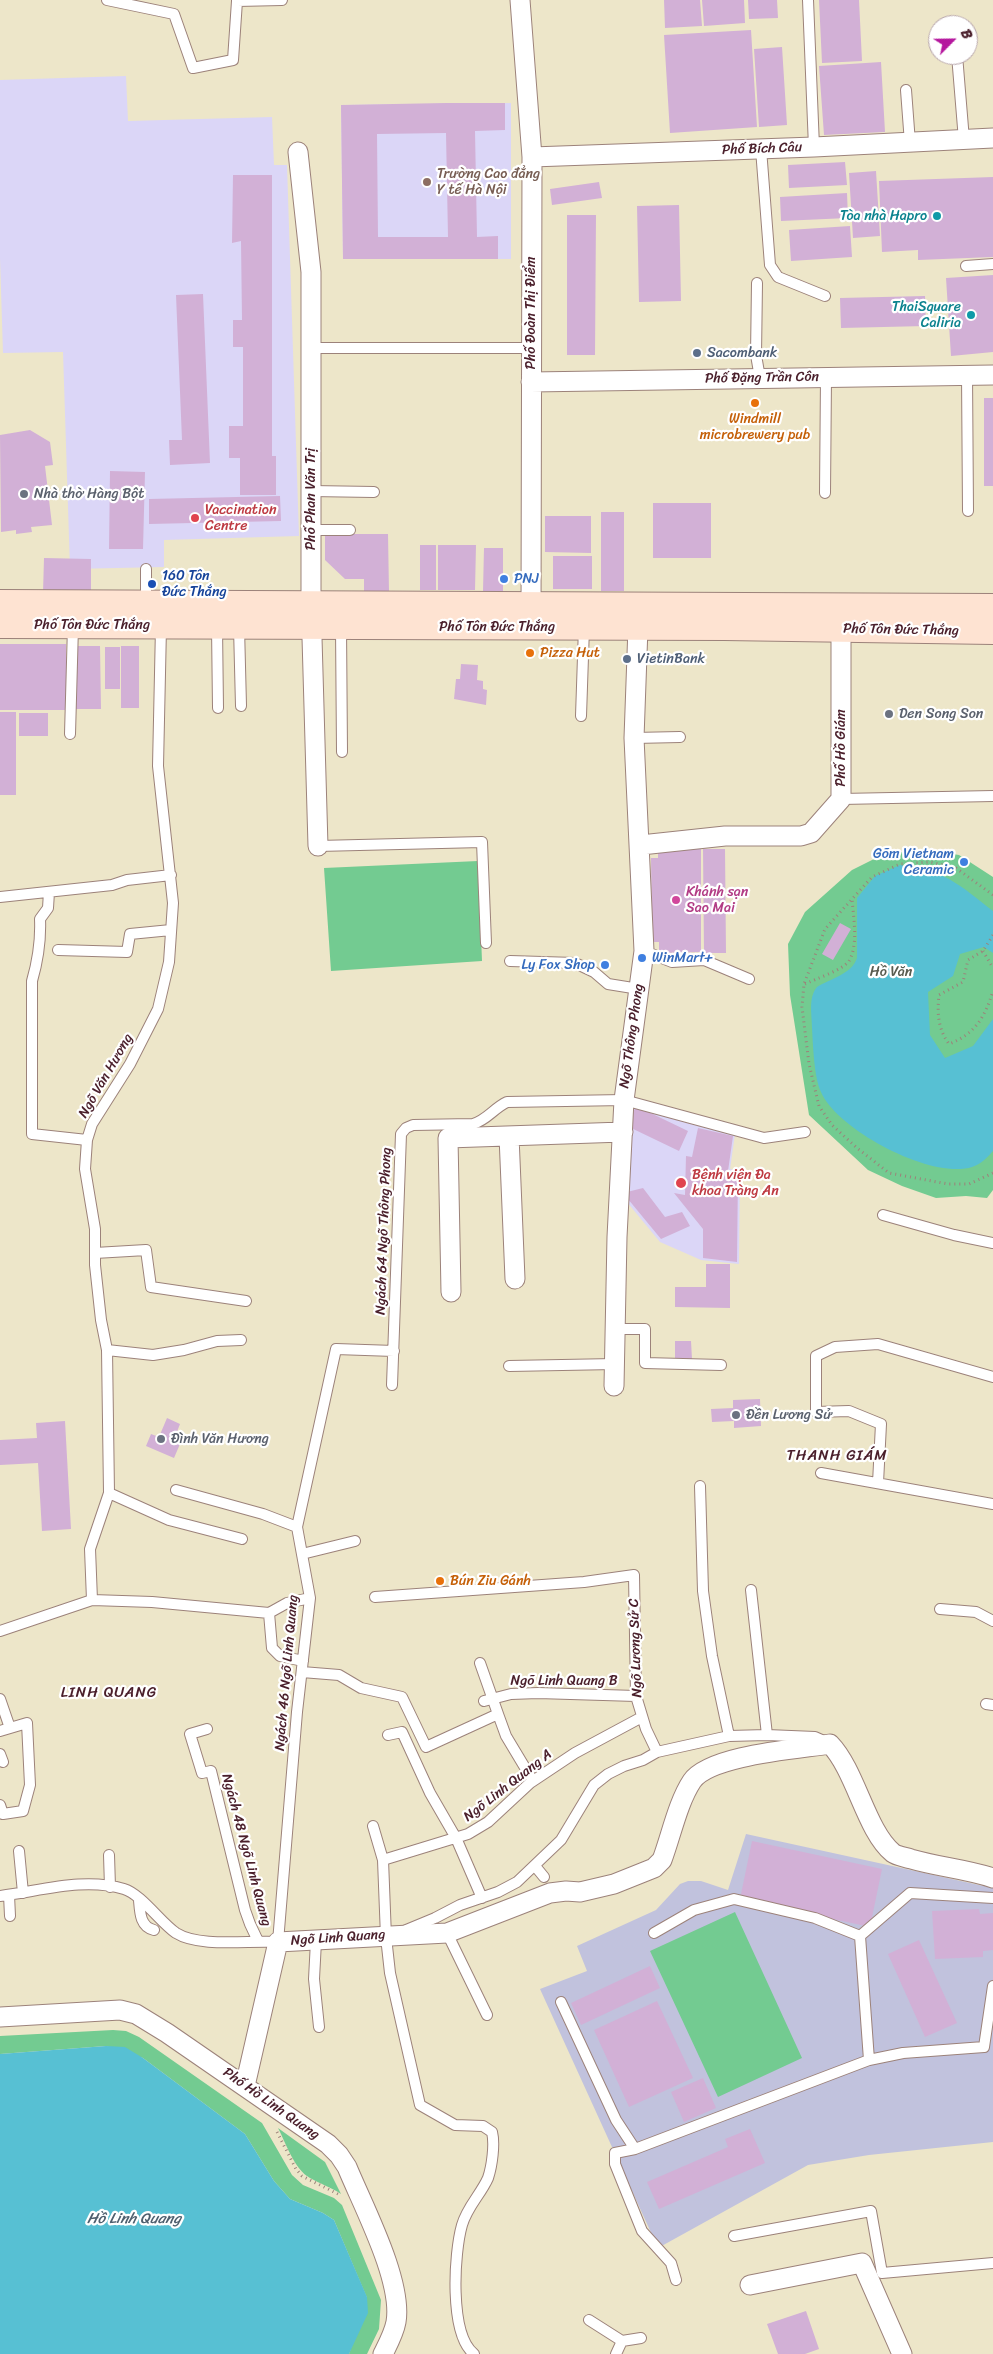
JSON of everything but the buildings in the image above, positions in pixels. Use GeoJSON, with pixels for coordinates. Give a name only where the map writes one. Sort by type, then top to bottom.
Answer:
{"type":"FeatureCollection","features":[{"type":"Feature","properties":{"kind":"main road","name":"Phố Tôn Đức Thắng"},"geometry":{"type":"LineString","coordinates":[[0,603],[146,604],[311,615],[766,617],[841,629],[993,632]]}},
{"type":"Feature","properties":{"kind":"main road","name":"Phố Tôn Đức Thắng"},"geometry":{"type":"LineString","coordinates":[[0,625],[228,626],[311,615],[341,627],[530,616],[584,627],[638,627],[766,617],[993,607]]}},
{"type":"Feature","properties":{"kind":"street","name":"Phố Đoàn Thị Điểm"},"geometry":{"type":"LineString","coordinates":[[520,0],[532,157],[530,616]]}},
{"type":"Feature","properties":{"kind":"street","name":"Phố Bích Câu"},"geometry":{"type":"LineString","coordinates":[[532,157],[814,147],[993,138]]}},
{"type":"Feature","properties":{"kind":"street","name":"Phố Phan Văn Trị"},"geometry":{"type":"LineString","coordinates":[[298,152],[311,272],[311,615],[318,846]]}},
{"type":"Feature","properties":{"kind":"street","name":"Phố Đặng Trần Côn"},"geometry":{"type":"LineString","coordinates":[[531,382],[993,375]]}},
{"type":"Feature","properties":{"kind":"street","name":"Ngõ Thông Phong"},"geometry":{"type":"LineString","coordinates":[[614,1386],[617,1237],[624,1100],[644,952],[641,844],[634,738],[638,627]]}},
{"type":"Feature","properties":{"kind":"street","name":"Phố Hồ Giám"},"geometry":{"type":"LineString","coordinates":[[641,844],[725,836],[801,836],[811,833],[841,799],[841,629]]}},
{"type":"Feature","properties":{"kind":"street"},"geometry":{"type":"LineString","coordinates":[[451,1292],[448,1138],[623,1132]]}},
{"type":"Feature","properties":{"kind":"street"},"geometry":{"type":"LineString","coordinates":[[509,1136],[516,1279]]}},
{"type":"Feature","properties":{"kind":"street"},"geometry":{"type":"LineString","coordinates":[[386,1937],[446,1933],[550,1893],[580,1892],[614,1884],[654,1868],[662,1860],[686,1791],[694,1779],[701,1774],[732,1760],[830,1744],[841,1755],[879,1835],[893,1854],[934,1866],[976,1872],[993,1878]]}},
{"type":"Feature","properties":{"kind":"street","name":"Ngõ Linh Quang"},"geometry":{"type":"LineString","coordinates":[[278,1942],[316,1941],[362,1936],[386,1937]]}},
{"type":"Feature","properties":{"kind":"street"},"geometry":{"type":"LineString","coordinates":[[245,2086],[278,1942]]}},
{"type":"Feature","properties":{"kind":"street","name":"Phố Hồ Linh Quang"},"geometry":{"type":"LineString","coordinates":[[0,2017],[120,2010],[136,2014],[328,2144],[347,2167],[392,2275],[397,2298],[396,2322],[383,2354]]}},
{"type":"Feature","properties":{"kind":"street"},"geometry":{"type":"LineString","coordinates":[[750,2285],[862,2263],[902,2354]]}},
{"type":"Feature","properties":{"kind":"lane"},"geometry":{"type":"LineString","coordinates":[[107,0],[174,14],[193,68],[233,60],[237,1],[282,0]]}},
{"type":"Feature","properties":{"kind":"lane"},"geometry":{"type":"LineString","coordinates":[[808,0],[814,147]]}},
{"type":"Feature","properties":{"kind":"lane"},"geometry":{"type":"LineString","coordinates":[[958,65],[964,140]]}},
{"type":"Feature","properties":{"kind":"lane"},"geometry":{"type":"LineString","coordinates":[[906,90],[910,143]]}},
{"type":"Feature","properties":{"kind":"lane"},"geometry":{"type":"LineString","coordinates":[[761,149],[770,265],[778,277],[825,296]]}},
{"type":"Feature","properties":{"kind":"lane"},"geometry":{"type":"LineString","coordinates":[[966,266],[993,264]]}},
{"type":"Feature","properties":{"kind":"lane"},"geometry":{"type":"LineString","coordinates":[[757,282],[756,356],[760,378]]}},
{"type":"Feature","properties":{"kind":"lane"},"geometry":{"type":"LineString","coordinates":[[311,348],[531,348]]}},
{"type":"Feature","properties":{"kind":"lane"},"geometry":{"type":"LineString","coordinates":[[967,374],[968,511]]}},
{"type":"Feature","properties":{"kind":"lane"},"geometry":{"type":"LineString","coordinates":[[825,493],[826,377]]}},
{"type":"Feature","properties":{"kind":"lane"},"geometry":{"type":"LineString","coordinates":[[311,491],[374,492]]}},
{"type":"Feature","properties":{"kind":"lane"},"geometry":{"type":"LineString","coordinates":[[311,530],[350,530]]}},
{"type":"Feature","properties":{"kind":"lane"},"geometry":{"type":"LineString","coordinates":[[146,568],[146,604]]}},
{"type":"Feature","properties":{"kind":"lane"},"geometry":{"type":"LineString","coordinates":[[70,734],[73,625]]}},
{"type":"Feature","properties":{"kind":"lane","name":"Ngõ Văn Hương"},"geometry":{"type":"LineString","coordinates":[[92,1600],[90,1549],[109,1493],[107,1350],[101,1320],[95,1253],[95,1228],[85,1169],[92,1124],[130,1064],[158,1009],[169,962],[173,903],[158,766],[158,683],[161,626]]}},
{"type":"Feature","properties":{"kind":"lane"},"geometry":{"type":"LineString","coordinates":[[228,626],[241,706]]}},
{"type":"Feature","properties":{"kind":"lane"},"geometry":{"type":"LineString","coordinates":[[218,708],[228,626]]}},
{"type":"Feature","properties":{"kind":"lane"},"geometry":{"type":"LineString","coordinates":[[341,627],[342,752]]}},
{"type":"Feature","properties":{"kind":"lane"},"geometry":{"type":"LineString","coordinates":[[581,716],[584,627]]}},
{"type":"Feature","properties":{"kind":"lane"},"geometry":{"type":"LineString","coordinates":[[634,738],[680,737]]}},
{"type":"Feature","properties":{"kind":"lane"},"geometry":{"type":"LineString","coordinates":[[841,799],[993,796]]}},
{"type":"Feature","properties":{"kind":"lane"},"geometry":{"type":"LineString","coordinates":[[318,846],[482,842],[486,942]]}},
{"type":"Feature","properties":{"kind":"lane"},"geometry":{"type":"LineString","coordinates":[[0,898],[171,875]]}},
{"type":"Feature","properties":{"kind":"lane"},"geometry":{"type":"LineString","coordinates":[[49,892],[48,908],[40,918],[41,938],[38,960],[32,981],[32,1134],[88,1140]]}},
{"type":"Feature","properties":{"kind":"lane"},"geometry":{"type":"LineString","coordinates":[[58,950],[127,952],[130,934],[171,930]]}},
{"type":"Feature","properties":{"kind":"lane"},"geometry":{"type":"LineString","coordinates":[[644,952],[672,962],[704,960],[749,979]]}},
{"type":"Feature","properties":{"kind":"lane"},"geometry":{"type":"LineString","coordinates":[[510,962],[575,963],[594,972],[608,984],[639,989]]}},
{"type":"Feature","properties":{"kind":"lane"},"geometry":{"type":"LineString","coordinates":[[624,1100],[764,1138],[805,1132]]}},
{"type":"Feature","properties":{"kind":"lane","name":"Ngách 64 Ngõ Thông Phong"},"geometry":{"type":"LineString","coordinates":[[394,1351],[401,1134],[403,1130],[413,1125],[474,1124],[482,1121],[495,1109],[507,1102],[624,1100]]}},
{"type":"Feature","properties":{"kind":"lane"},"geometry":{"type":"LineString","coordinates":[[883,1215],[954,1235],[993,1243]]}},
{"type":"Feature","properties":{"kind":"lane"},"geometry":{"type":"LineString","coordinates":[[95,1253],[146,1250],[151,1287],[246,1301]]}},
{"type":"Feature","properties":{"kind":"lane"},"geometry":{"type":"LineString","coordinates":[[615,1329],[645,1329],[645,1363],[721,1365]]}},
{"type":"Feature","properties":{"kind":"lane"},"geometry":{"type":"LineString","coordinates":[[107,1350],[153,1355],[216,1342],[241,1340]]}},
{"type":"Feature","properties":{"kind":"lane"},"geometry":{"type":"LineString","coordinates":[[878,1483],[881,1424],[849,1411],[816,1412],[816,1356],[835,1346],[878,1344],[993,1377]]}},
{"type":"Feature","properties":{"kind":"lane","name":"Ngách 46 Ngõ Linh Quang"},"geometry":{"type":"LineString","coordinates":[[278,1942],[310,1598],[297,1527],[336,1349],[394,1351]]}},
{"type":"Feature","properties":{"kind":"lane"},"geometry":{"type":"LineString","coordinates":[[392,1385],[394,1351]]}},
{"type":"Feature","properties":{"kind":"lane"},"geometry":{"type":"LineString","coordinates":[[509,1366],[615,1364]]}},
{"type":"Feature","properties":{"kind":"lane"},"geometry":{"type":"LineString","coordinates":[[821,1473],[993,1504]]}},
{"type":"Feature","properties":{"kind":"lane"},"geometry":{"type":"LineString","coordinates":[[700,1486],[703,1591],[712,1656],[729,1736]]}},
{"type":"Feature","properties":{"kind":"lane"},"geometry":{"type":"LineString","coordinates":[[176,1490],[263,1514],[297,1527]]}},
{"type":"Feature","properties":{"kind":"lane"},"geometry":{"type":"LineString","coordinates":[[109,1493],[169,1520],[242,1539]]}},
{"type":"Feature","properties":{"kind":"lane"},"geometry":{"type":"LineString","coordinates":[[302,1554],[355,1541]]}},
{"type":"Feature","properties":{"kind":"lane","name":"Ngõ Lương Sử C"},"geometry":{"type":"LineString","coordinates":[[375,1597],[584,1582],[634,1575],[636,1696],[646,1729],[658,1752]]}},
{"type":"Feature","properties":{"kind":"lane"},"geometry":{"type":"LineString","coordinates":[[751,1590],[767,1735]]}},
{"type":"Feature","properties":{"kind":"lane"},"geometry":{"type":"LineString","coordinates":[[0,1631],[92,1600],[152,1602],[269,1613],[288,1603],[310,1598]]}},
{"type":"Feature","properties":{"kind":"lane"},"geometry":{"type":"LineString","coordinates":[[940,1610],[976,1612],[993,1621]]}},
{"type":"Feature","properties":{"kind":"lane"},"geometry":{"type":"LineString","coordinates":[[269,1613],[272,1648],[280,1656],[303,1661]]}},
{"type":"Feature","properties":{"kind":"lane"},"geometry":{"type":"LineString","coordinates":[[480,1663],[488,1699],[498,1714],[506,1736],[533,1781]]}},
{"type":"Feature","properties":{"kind":"lane"},"geometry":{"type":"LineString","coordinates":[[302,1672],[339,1675],[361,1688],[402,1697],[426,1747],[498,1714]]}},
{"type":"Feature","properties":{"kind":"lane","name":"Ngõ Linh Quang B"},"geometry":{"type":"LineString","coordinates":[[488,1699],[511,1694],[538,1693],[636,1696]]}},
{"type":"Feature","properties":{"kind":"lane"},"geometry":{"type":"LineString","coordinates":[[0,1699],[5,1730],[27,1723],[30,1784],[23,1811],[2,1814],[0,1805]]}},
{"type":"Feature","properties":{"kind":"lane","name":"Ngõ Linh Quang A"},"geometry":{"type":"LineString","coordinates":[[383,1860],[468,1834],[488,1822],[533,1781],[575,1753],[642,1717]]}},
{"type":"Feature","properties":{"kind":"lane","name":"Ngách 48 Ngõ Linh Quang"},"geometry":{"type":"LineString","coordinates":[[207,1729],[190,1734],[202,1773],[211,1771],[245,1910],[258,1941]]}},
{"type":"Feature","properties":{"kind":"lane"},"geometry":{"type":"LineString","coordinates":[[388,1735],[402,1732],[408,1742],[430,1793],[456,1838],[482,1898]]}},
{"type":"Feature","properties":{"kind":"lane"},"geometry":{"type":"LineString","coordinates":[[408,1742],[421,1736]]}},
{"type":"Feature","properties":{"kind":"lane"},"geometry":{"type":"LineString","coordinates":[[658,1752],[729,1736],[815,1737],[830,1744]]}},
{"type":"Feature","properties":{"kind":"lane","name":"Ngõ Linh Quang"},"geometry":{"type":"LineString","coordinates":[[386,1937],[435,1918],[460,1905],[482,1898],[516,1882],[561,1840],[594,1785],[608,1774],[658,1752]]}},
{"type":"Feature","properties":{"kind":"lane"},"geometry":{"type":"LineString","coordinates":[[373,1826],[383,1860],[386,1937],[390,1973],[420,2105],[456,2125],[483,2126],[492,2132],[494,2140],[488,2177],[468,2209],[462,2226],[455,2279],[461,2337],[469,2350],[474,2354]]}},
{"type":"Feature","properties":{"kind":"lane"},"geometry":{"type":"LineString","coordinates":[[19,1851],[23,1893]]}},
{"type":"Feature","properties":{"kind":"lane"},"geometry":{"type":"LineString","coordinates":[[109,1855],[110,1887]]}},
{"type":"Feature","properties":{"kind":"lane"},"geometry":{"type":"LineString","coordinates":[[535,1866],[544,1877]]}},
{"type":"Feature","properties":{"kind":"lane","name":"Ngõ Linh Quang"},"geometry":{"type":"LineString","coordinates":[[4,1895],[73,1884],[126,1889],[171,1929],[189,1939],[212,1942],[278,1942]]}},
{"type":"Feature","properties":{"kind":"lane"},"geometry":{"type":"LineString","coordinates":[[860,1936],[910,1893],[993,1898]]}},
{"type":"Feature","properties":{"kind":"lane"},"geometry":{"type":"LineString","coordinates":[[4,1895],[10,1916]]}},
{"type":"Feature","properties":{"kind":"lane"},"geometry":{"type":"LineString","coordinates":[[654,1933],[694,1910],[734,1899],[816,1918],[860,1936]]}},
{"type":"Feature","properties":{"kind":"lane"},"geometry":{"type":"LineString","coordinates":[[139,1900],[144,1925],[148,1929],[154,1930]]}},
{"type":"Feature","properties":{"kind":"lane"},"geometry":{"type":"LineString","coordinates":[[446,1933],[487,2015]]}},
{"type":"Feature","properties":{"kind":"lane"},"geometry":{"type":"LineString","coordinates":[[860,1936],[868,2060]]}},
{"type":"Feature","properties":{"kind":"lane"},"geometry":{"type":"LineString","coordinates":[[316,1941],[314,1979],[319,2027]]}},
{"type":"Feature","properties":{"kind":"lane"},"geometry":{"type":"LineString","coordinates":[[676,2280],[671,2263],[642,2231],[615,2164],[615,2153],[635,2148],[868,2060],[903,2053],[984,2047],[993,1986]]}},
{"type":"Feature","properties":{"kind":"lane"},"geometry":{"type":"LineString","coordinates":[[561,2002],[616,2120],[635,2148]]}},
{"type":"Feature","properties":{"kind":"lane"},"geometry":{"type":"LineString","coordinates":[[734,2236],[871,2211],[882,2274],[993,2263]]}},
{"type":"Feature","properties":{"kind":"lane"},"geometry":{"type":"LineString","coordinates":[[589,2320],[622,2341],[641,2338]]}},
{"type":"Feature","properties":{"kind":"lane"},"geometry":{"type":"LineString","coordinates":[[616,2354],[622,2341]]}},
{"type":"Feature","properties":{"kind":"path"},"geometry":{"type":"LineString","coordinates":[[992,1174],[969,1184],[948,1184],[889,1173],[857,1148],[832,1125],[819,1106],[809,1064],[802,1007],[804,984],[826,930],[872,877],[900,864],[930,862],[956,868],[993,895]]}},
{"type":"Feature","properties":{"kind":"path"},"geometry":{"type":"LineString","coordinates":[[804,984],[841,968],[849,962],[854,941],[852,898]]}},
{"type":"Feature","properties":{"kind":"path"},"geometry":{"type":"LineString","coordinates":[[993,935],[983,951],[968,960],[963,982],[939,994],[937,1011],[942,1034],[949,1044],[962,1039],[975,1029],[984,1016],[993,991]]}},
{"type":"Feature","properties":{"kind":"path"},"geometry":{"type":"LineString","coordinates":[[983,951],[993,968]]}},
{"type":"Feature","properties":{"kind":"path"},"geometry":{"type":"LineString","coordinates":[[276,2128],[296,2169],[302,2176],[308,2181],[330,2189],[343,2198]]}},
{"type":"Feature","properties":{"kind":"shaded area"},"geometry":{"type":"Polygon","coordinates":[[[126,76],[128,121],[272,117],[274,165],[287,165],[299,536],[164,540],[164,567],[70,569],[63,352],[3,353],[0,258],[0,80],[126,76]]]}},
{"type":"Feature","properties":{"kind":"shaded area","name":"Trường Cao đẳng Y tế Hà Nội"},"geometry":{"type":"Polygon","coordinates":[[[511,103],[511,259],[343,259],[341,105],[511,103]]]}},
{"type":"Feature","properties":{"kind":"shaded area","name":"Bệnh viện Đa khoa Tràng An"},"geometry":{"type":"Polygon","coordinates":[[[628,1103],[735,1134],[730,1169],[740,1171],[739,1264],[701,1260],[660,1242],[622,1196],[628,1103]]]}},
{"type":"Feature","properties":{"kind":"shaded area"},"geometry":{"type":"Polygon","coordinates":[[[746,1834],[993,1888],[993,2142],[869,2155],[808,2165],[658,2248],[540,1989],[587,1971],[577,1946],[656,1910],[680,1884],[688,1881],[701,1881],[728,1890],[746,1834]]]}},
{"type":"Feature","properties":{"kind":"green space","name":"Hồ Văn"},"geometry":{"type":"Polygon","coordinates":[[[922,849],[959,855],[993,877],[993,1190],[987,1198],[966,1196],[936,1198],[902,1186],[868,1170],[809,1115],[790,995],[788,944],[805,912],[852,870],[882,855],[922,849]]]}},
{"type":"Feature","properties":{"kind":"green space"},"geometry":{"type":"Polygon","coordinates":[[[478,861],[482,961],[331,971],[324,868],[478,861]]]}},
{"type":"Feature","properties":{"kind":"green space"},"geometry":{"type":"Polygon","coordinates":[[[735,1912],[802,2058],[718,2097],[650,1951],[735,1912]]]}},
{"type":"Feature","properties":{"kind":"green space"},"geometry":{"type":"Polygon","coordinates":[[[113,2030],[126,2031],[139,2037],[262,2123],[292,2175],[303,2185],[334,2198],[342,2205],[381,2300],[379,2329],[367,2354],[349,2354],[367,2298],[334,2220],[323,2213],[290,2199],[274,2181],[245,2134],[143,2058],[106,2046],[0,2054],[0,2036],[113,2030]]]}},
{"type":"Feature","properties":{"kind":"green space"},"geometry":{"type":"Polygon","coordinates":[[[278,2128],[325,2162],[341,2194],[304,2174],[287,2148],[278,2128]]]}},
{"type":"Feature","properties":{"kind":"water","name":"Hồ Văn"},"geometry":{"type":"Polygon","coordinates":[[[900,865],[939,874],[961,886],[993,911],[993,953],[984,947],[960,954],[953,976],[928,992],[930,1035],[945,1058],[973,1046],[993,1019],[993,1151],[984,1160],[972,1167],[955,1169],[934,1166],[888,1149],[865,1136],[830,1107],[821,1092],[817,1078],[813,1052],[812,996],[817,987],[846,972],[857,958],[857,898],[875,876],[900,865]]]}},
{"type":"Feature","properties":{"kind":"water","name":"Hồ Linh Quang"},"geometry":{"type":"Polygon","coordinates":[[[106,2046],[125,2047],[143,2058],[245,2134],[274,2181],[290,2199],[323,2213],[334,2220],[367,2297],[368,2313],[349,2354],[0,2354],[0,2054],[106,2046]]]}},
{"type":"Feature","properties":{"kind":"place","name":"Trường Cao đẳng Y tế Hà Nội"},"geometry":{"type":"Point","coordinates":[427,182]}},
{"type":"Feature","properties":{"kind":"place","name":"Tòa nhà Hapro"},"geometry":{"type":"Point","coordinates":[937,216]}},
{"type":"Feature","properties":{"kind":"place","name":"ThaiSquare Caliria"},"geometry":{"type":"Point","coordinates":[971,315]}},
{"type":"Feature","properties":{"kind":"place","name":"Sacombank"},"geometry":{"type":"Point","coordinates":[697,353]}},
{"type":"Feature","properties":{"kind":"place","name":"Windmill microbrewery pub"},"geometry":{"type":"Point","coordinates":[755,403]}},
{"type":"Feature","properties":{"kind":"place","name":"Nhà thờ Hàng Bột"},"geometry":{"type":"Point","coordinates":[24,494]}},
{"type":"Feature","properties":{"kind":"place","name":"Vaccination Centre"},"geometry":{"type":"Point","coordinates":[195,518]}},
{"type":"Feature","properties":{"kind":"place","name":"PNJ"},"geometry":{"type":"Point","coordinates":[504,579]}},
{"type":"Feature","properties":{"kind":"place","name":"160 Tôn Đức Thắng"},"geometry":{"type":"Point","coordinates":[152,584]}},
{"type":"Feature","properties":{"kind":"place","name":"Pizza Hut"},"geometry":{"type":"Point","coordinates":[530,653]}},
{"type":"Feature","properties":{"kind":"place","name":"VietinBank"},"geometry":{"type":"Point","coordinates":[627,659]}},
{"type":"Feature","properties":{"kind":"place","name":"Den Song Son"},"geometry":{"type":"Point","coordinates":[889,714]}},
{"type":"Feature","properties":{"kind":"place","name":"Gõm Vietnam Ceramic"},"geometry":{"type":"Point","coordinates":[964,862]}},
{"type":"Feature","properties":{"kind":"place","name":"Khánh sạn Sao Mai"},"geometry":{"type":"Point","coordinates":[676,900]}},
{"type":"Feature","properties":{"kind":"place","name":"WinMart+"},"geometry":{"type":"Point","coordinates":[642,958]}},
{"type":"Feature","properties":{"kind":"place","name":"Ly Fox Shop"},"geometry":{"type":"Point","coordinates":[605,965]}},
{"type":"Feature","properties":{"kind":"place","name":"Bệnh viện Đa khoa Tràng An"},"geometry":{"type":"Point","coordinates":[681,1183]}},
{"type":"Feature","properties":{"kind":"place","name":"Đền Lương Sử"},"geometry":{"type":"Point","coordinates":[736,1415]}},
{"type":"Feature","properties":{"kind":"place","name":"Đình Văn Hương"},"geometry":{"type":"Point","coordinates":[161,1439]}},
{"type":"Feature","properties":{"kind":"place","name":"Bún Ziu Gánh"},"geometry":{"type":"Point","coordinates":[440,1581]}},
{"type":"Feature","properties":{"kind":"district","name":"THANH GIÁM"},"geometry":{"type":"Point","coordinates":[837,1456]}},
{"type":"Feature","properties":{"kind":"district","name":"LINH QUANG"},"geometry":{"type":"Point","coordinates":[109,1693]}}]}
